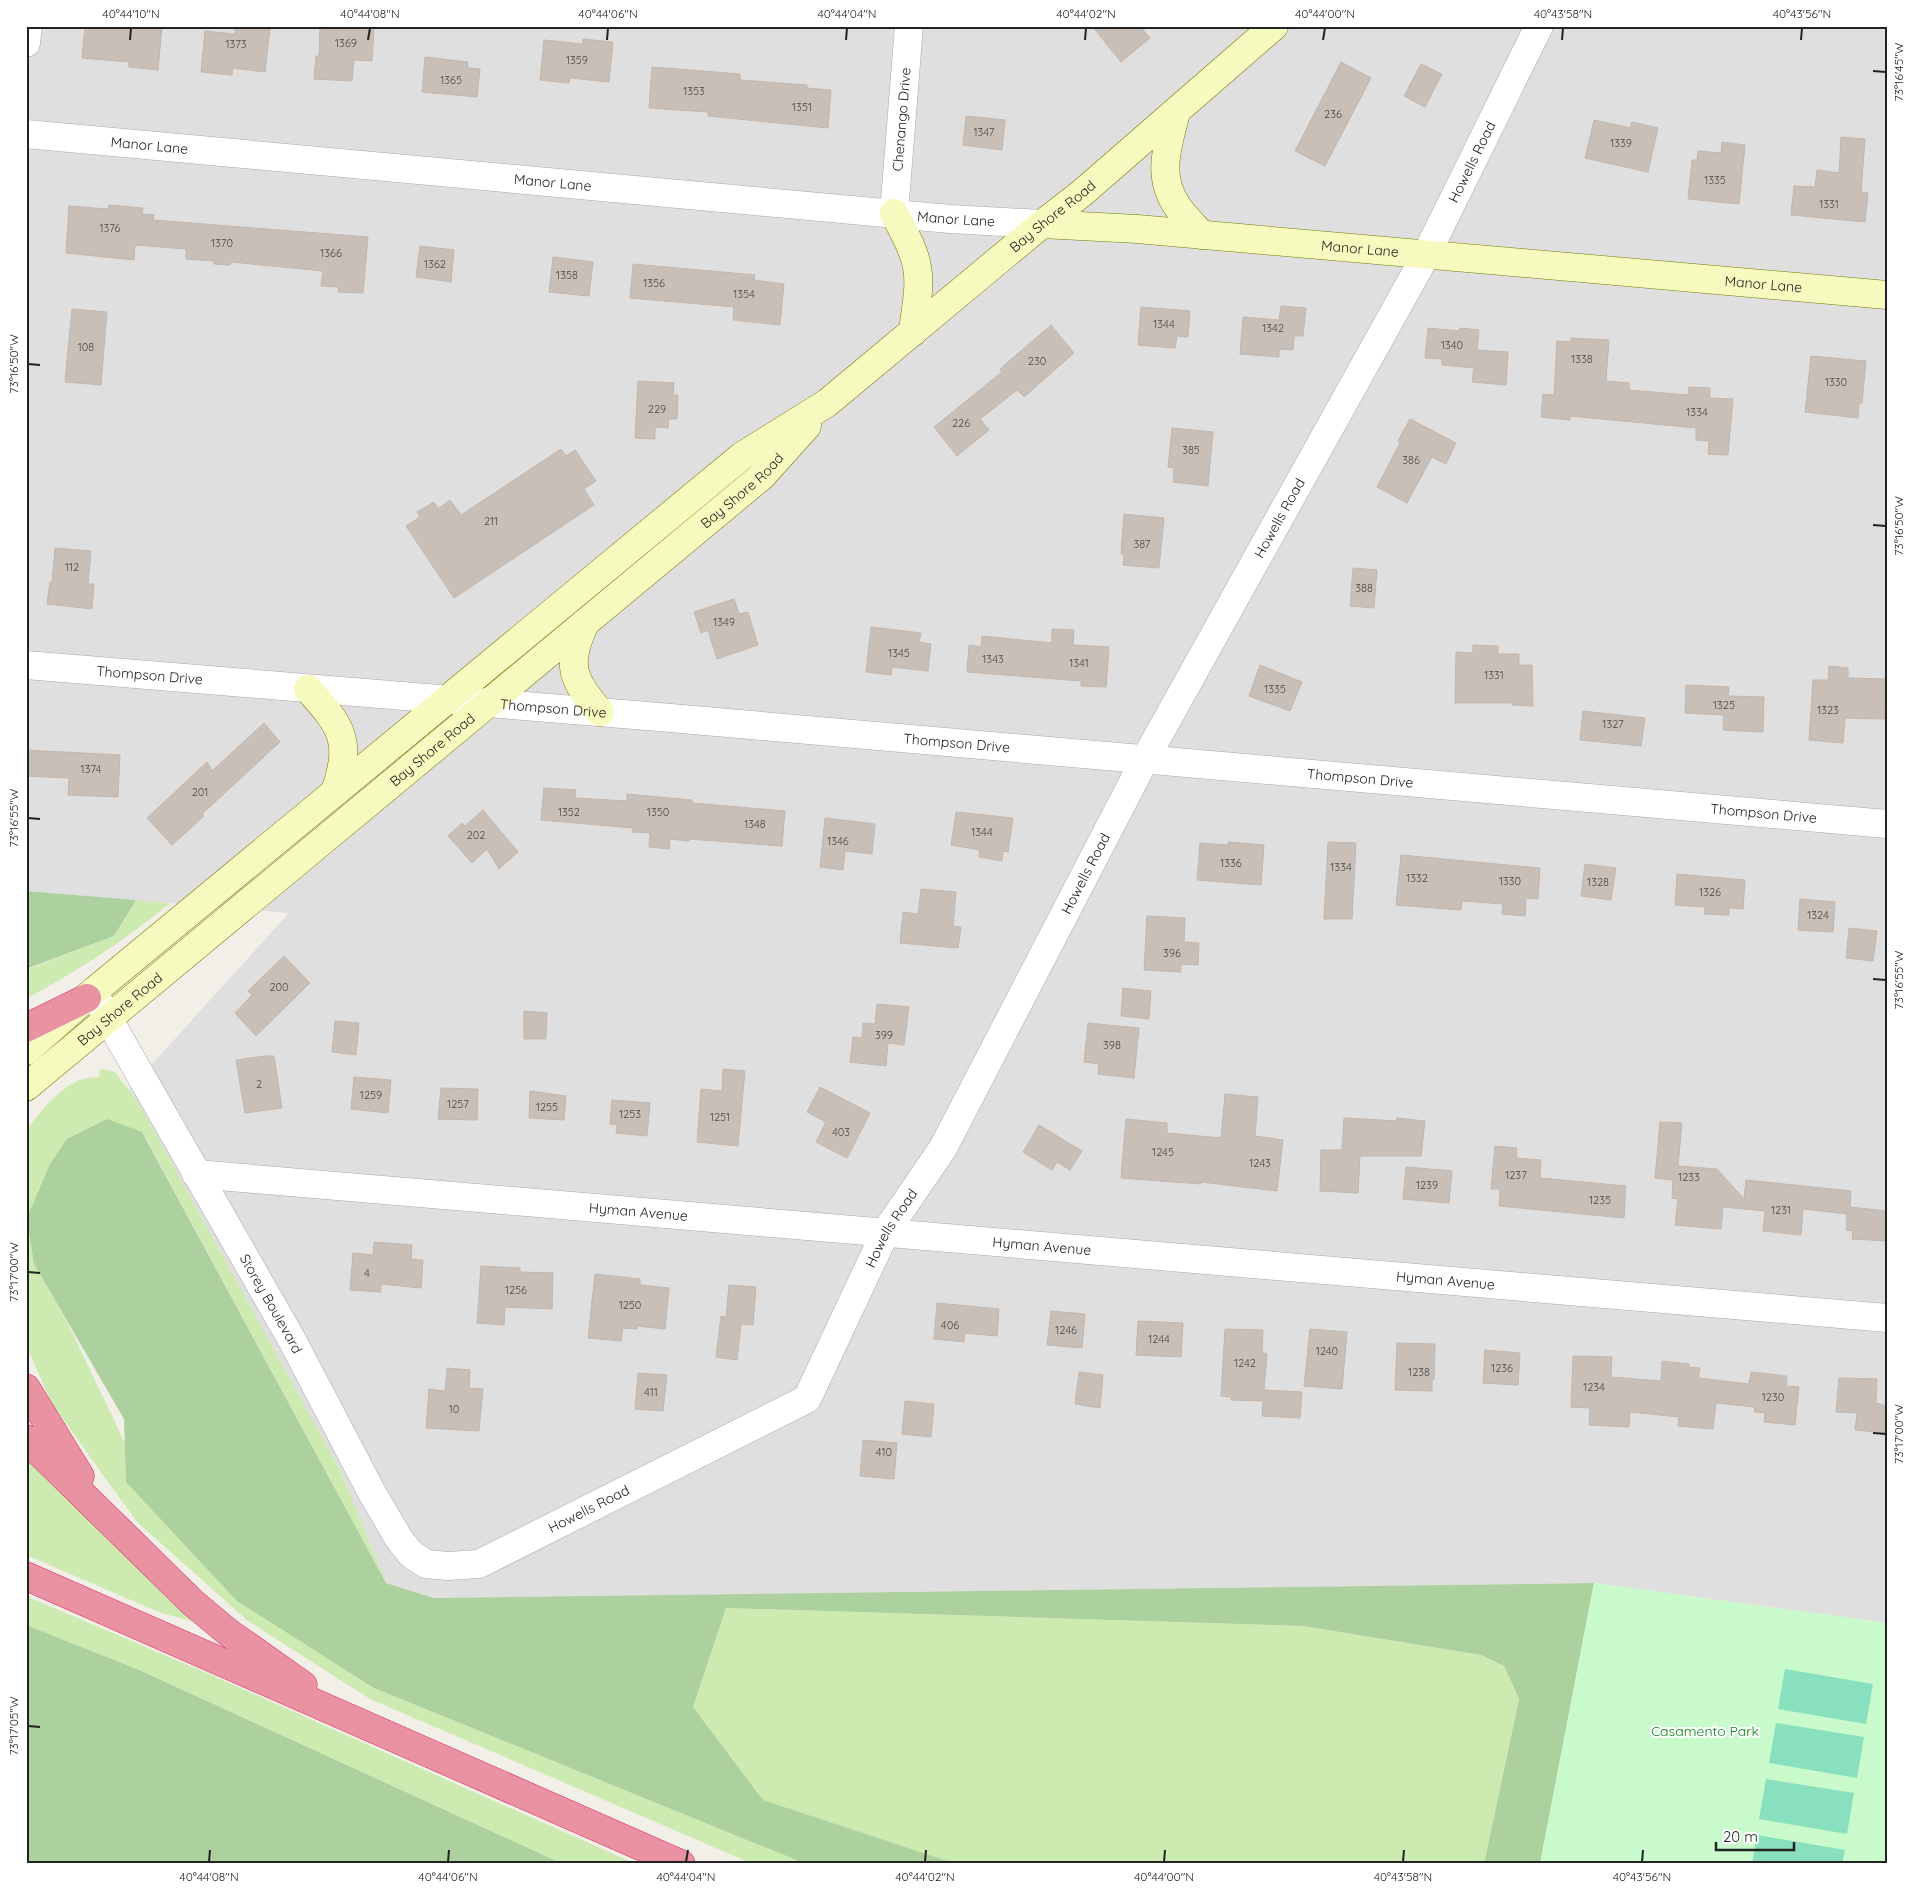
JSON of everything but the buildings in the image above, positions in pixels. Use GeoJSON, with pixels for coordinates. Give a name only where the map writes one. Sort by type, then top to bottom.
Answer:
{"type":"FeatureCollection","features":[{"type":"Feature","properties":{"kind":"highway"},"geometry":{"type":"LineString","coordinates":[[26,1028],[90,995]]}},
{"type":"Feature","properties":{"kind":"highway"},"geometry":{"type":"LineString","coordinates":[[26,1388],[107,1518]]}},
{"type":"Feature","properties":{"kind":"highway"},"geometry":{"type":"LineString","coordinates":[[26,1439],[166,1577],[217,1623],[249,1648],[357,1722]]}},
{"type":"Feature","properties":{"kind":"highway"},"geometry":{"type":"LineString","coordinates":[[26,1576],[681,1864]]}},
{"type":"Feature","properties":{"kind":"main road","name":"Bay Shore Road"},"geometry":{"type":"LineString","coordinates":[[26,1051],[90,995],[742,456],[827,403],[1082,193],[1274,26]]}},
{"type":"Feature","properties":{"kind":"main road"},"geometry":{"type":"LineString","coordinates":[[1176,112],[1165,161],[1165,182],[1178,207],[1202,235]]}},
{"type":"Feature","properties":{"kind":"main road"},"geometry":{"type":"LineString","coordinates":[[894,213],[917,265],[918,290],[912,332]]}},
{"type":"Feature","properties":{"kind":"main road","name":"Manor Lane"},"geometry":{"type":"LineString","coordinates":[[1042,224],[1122,228],[1887,295]]}},
{"type":"Feature","properties":{"kind":"main road","name":"Bay Shore Road"},"geometry":{"type":"LineString","coordinates":[[26,1087],[762,476],[827,403]]}},
{"type":"Feature","properties":{"kind":"main road"},"geometry":{"type":"LineString","coordinates":[[585,623],[577,640],[573,663],[580,687],[600,712]]}},
{"type":"Feature","properties":{"kind":"main road"},"geometry":{"type":"LineString","coordinates":[[308,689],[334,720],[342,739],[344,755],[335,792]]}},
{"type":"Feature","properties":{"kind":"street"},"geometry":{"type":"LineString","coordinates":[[26,43],[28,26]]}},
{"type":"Feature","properties":{"kind":"street","name":"Chenango Drive"},"geometry":{"type":"LineString","coordinates":[[894,213],[909,26]]}},
{"type":"Feature","properties":{"kind":"street","name":"Howells Road"},"geometry":{"type":"LineString","coordinates":[[480,1564],[807,1399],[885,1233],[942,1148],[1144,761],[1426,255],[1540,26]]}},
{"type":"Feature","properties":{"kind":"street","name":"Manor Lane"},"geometry":{"type":"LineString","coordinates":[[26,134],[989,222],[1042,224]]}},
{"type":"Feature","properties":{"kind":"street","name":"Thompson Drive"},"geometry":{"type":"LineString","coordinates":[[26,665],[600,712],[1144,761],[1887,824]]}},
{"type":"Feature","properties":{"kind":"street","name":"Storey Boulevard"},"geometry":{"type":"LineString","coordinates":[[90,995],[107,1019],[292,1340],[371,1491],[399,1539],[411,1554],[426,1564],[448,1566],[480,1564]]}},
{"type":"Feature","properties":{"kind":"street","name":"Hyman Avenue"},"geometry":{"type":"LineString","coordinates":[[196,1174],[1887,1318]]}},
{"type":"Feature","properties":{"kind":"shaded area"},"geometry":{"type":"Polygon","coordinates":[[[26,26],[1887,26],[1887,1623],[1594,1583],[434,1598],[386,1583],[123,1096],[289,913],[26,891],[26,26]]]}},
{"type":"Feature","properties":{"kind":"green space"},"geometry":{"type":"Polygon","coordinates":[[[26,891],[136,900],[114,936],[26,969],[26,891]]]}},
{"type":"Feature","properties":{"kind":"green space"},"geometry":{"type":"Polygon","coordinates":[[[136,900],[170,903],[136,930],[101,954],[26,999],[26,970],[114,936],[136,900]]]}},
{"type":"Feature","properties":{"kind":"green space"},"geometry":{"type":"Polygon","coordinates":[[[100,1069],[115,1072],[139,1104],[340,1470],[386,1583],[143,1132],[34,1264],[68,1324],[125,1443],[126,1482],[374,1688],[806,1864],[753,1864],[370,1699],[248,1621],[137,1522],[52,1404],[26,1345],[26,1132],[59,1093],[75,1082],[85,1078],[99,1077],[100,1069]]]}},
{"type":"Feature","properties":{"kind":"green space"},"geometry":{"type":"Polygon","coordinates":[[[107,1119],[142,1132],[386,1583],[434,1598],[1594,1583],[1540,1864],[1484,1864],[1519,1699],[1504,1666],[1481,1655],[1303,1626],[726,1608],[693,1707],[763,1800],[957,1864],[806,1864],[374,1688],[237,1601],[126,1482],[124,1419],[34,1264],[27,1218],[50,1164],[67,1139],[107,1119]]]}},
{"type":"Feature","properties":{"kind":"green space"},"geometry":{"type":"Polygon","coordinates":[[[26,1453],[195,1622],[161,1613],[26,1555],[26,1453]]]}},
{"type":"Feature","properties":{"kind":"green space","name":"Casamento Park"},"geometry":{"type":"Polygon","coordinates":[[[1594,1583],[1887,1623],[1887,1864],[1540,1864],[1594,1583]]]}},
{"type":"Feature","properties":{"kind":"green space"},"geometry":{"type":"Polygon","coordinates":[[[26,1596],[202,1671],[636,1864],[563,1864],[137,1669],[26,1625],[26,1596]]]}},
{"type":"Feature","properties":{"kind":"green space"},"geometry":{"type":"Polygon","coordinates":[[[726,1608],[1303,1626],[1481,1655],[1504,1666],[1519,1699],[1484,1864],[957,1864],[763,1800],[693,1707],[726,1608]]]}},
{"type":"Feature","properties":{"kind":"green space"},"geometry":{"type":"Polygon","coordinates":[[[26,1625],[137,1669],[563,1864],[26,1864],[26,1625]]]}},
{"type":"Feature","properties":{"kind":"green space"},"geometry":{"type":"Polygon","coordinates":[[[1785,1669],[1873,1684],[1866,1724],[1778,1709],[1785,1669]]]}},
{"type":"Feature","properties":{"kind":"green space"},"geometry":{"type":"Polygon","coordinates":[[[1776,1723],[1864,1737],[1857,1778],[1769,1763],[1776,1723]]]}},
{"type":"Feature","properties":{"kind":"green space"},"geometry":{"type":"Polygon","coordinates":[[[1766,1779],[1854,1793],[1847,1834],[1759,1819],[1766,1779]]]}},
{"type":"Feature","properties":{"kind":"green space"},"geometry":{"type":"Polygon","coordinates":[[[1757,1835],[1845,1850],[1842,1864],[1752,1864],[1757,1835]]]}}]}
